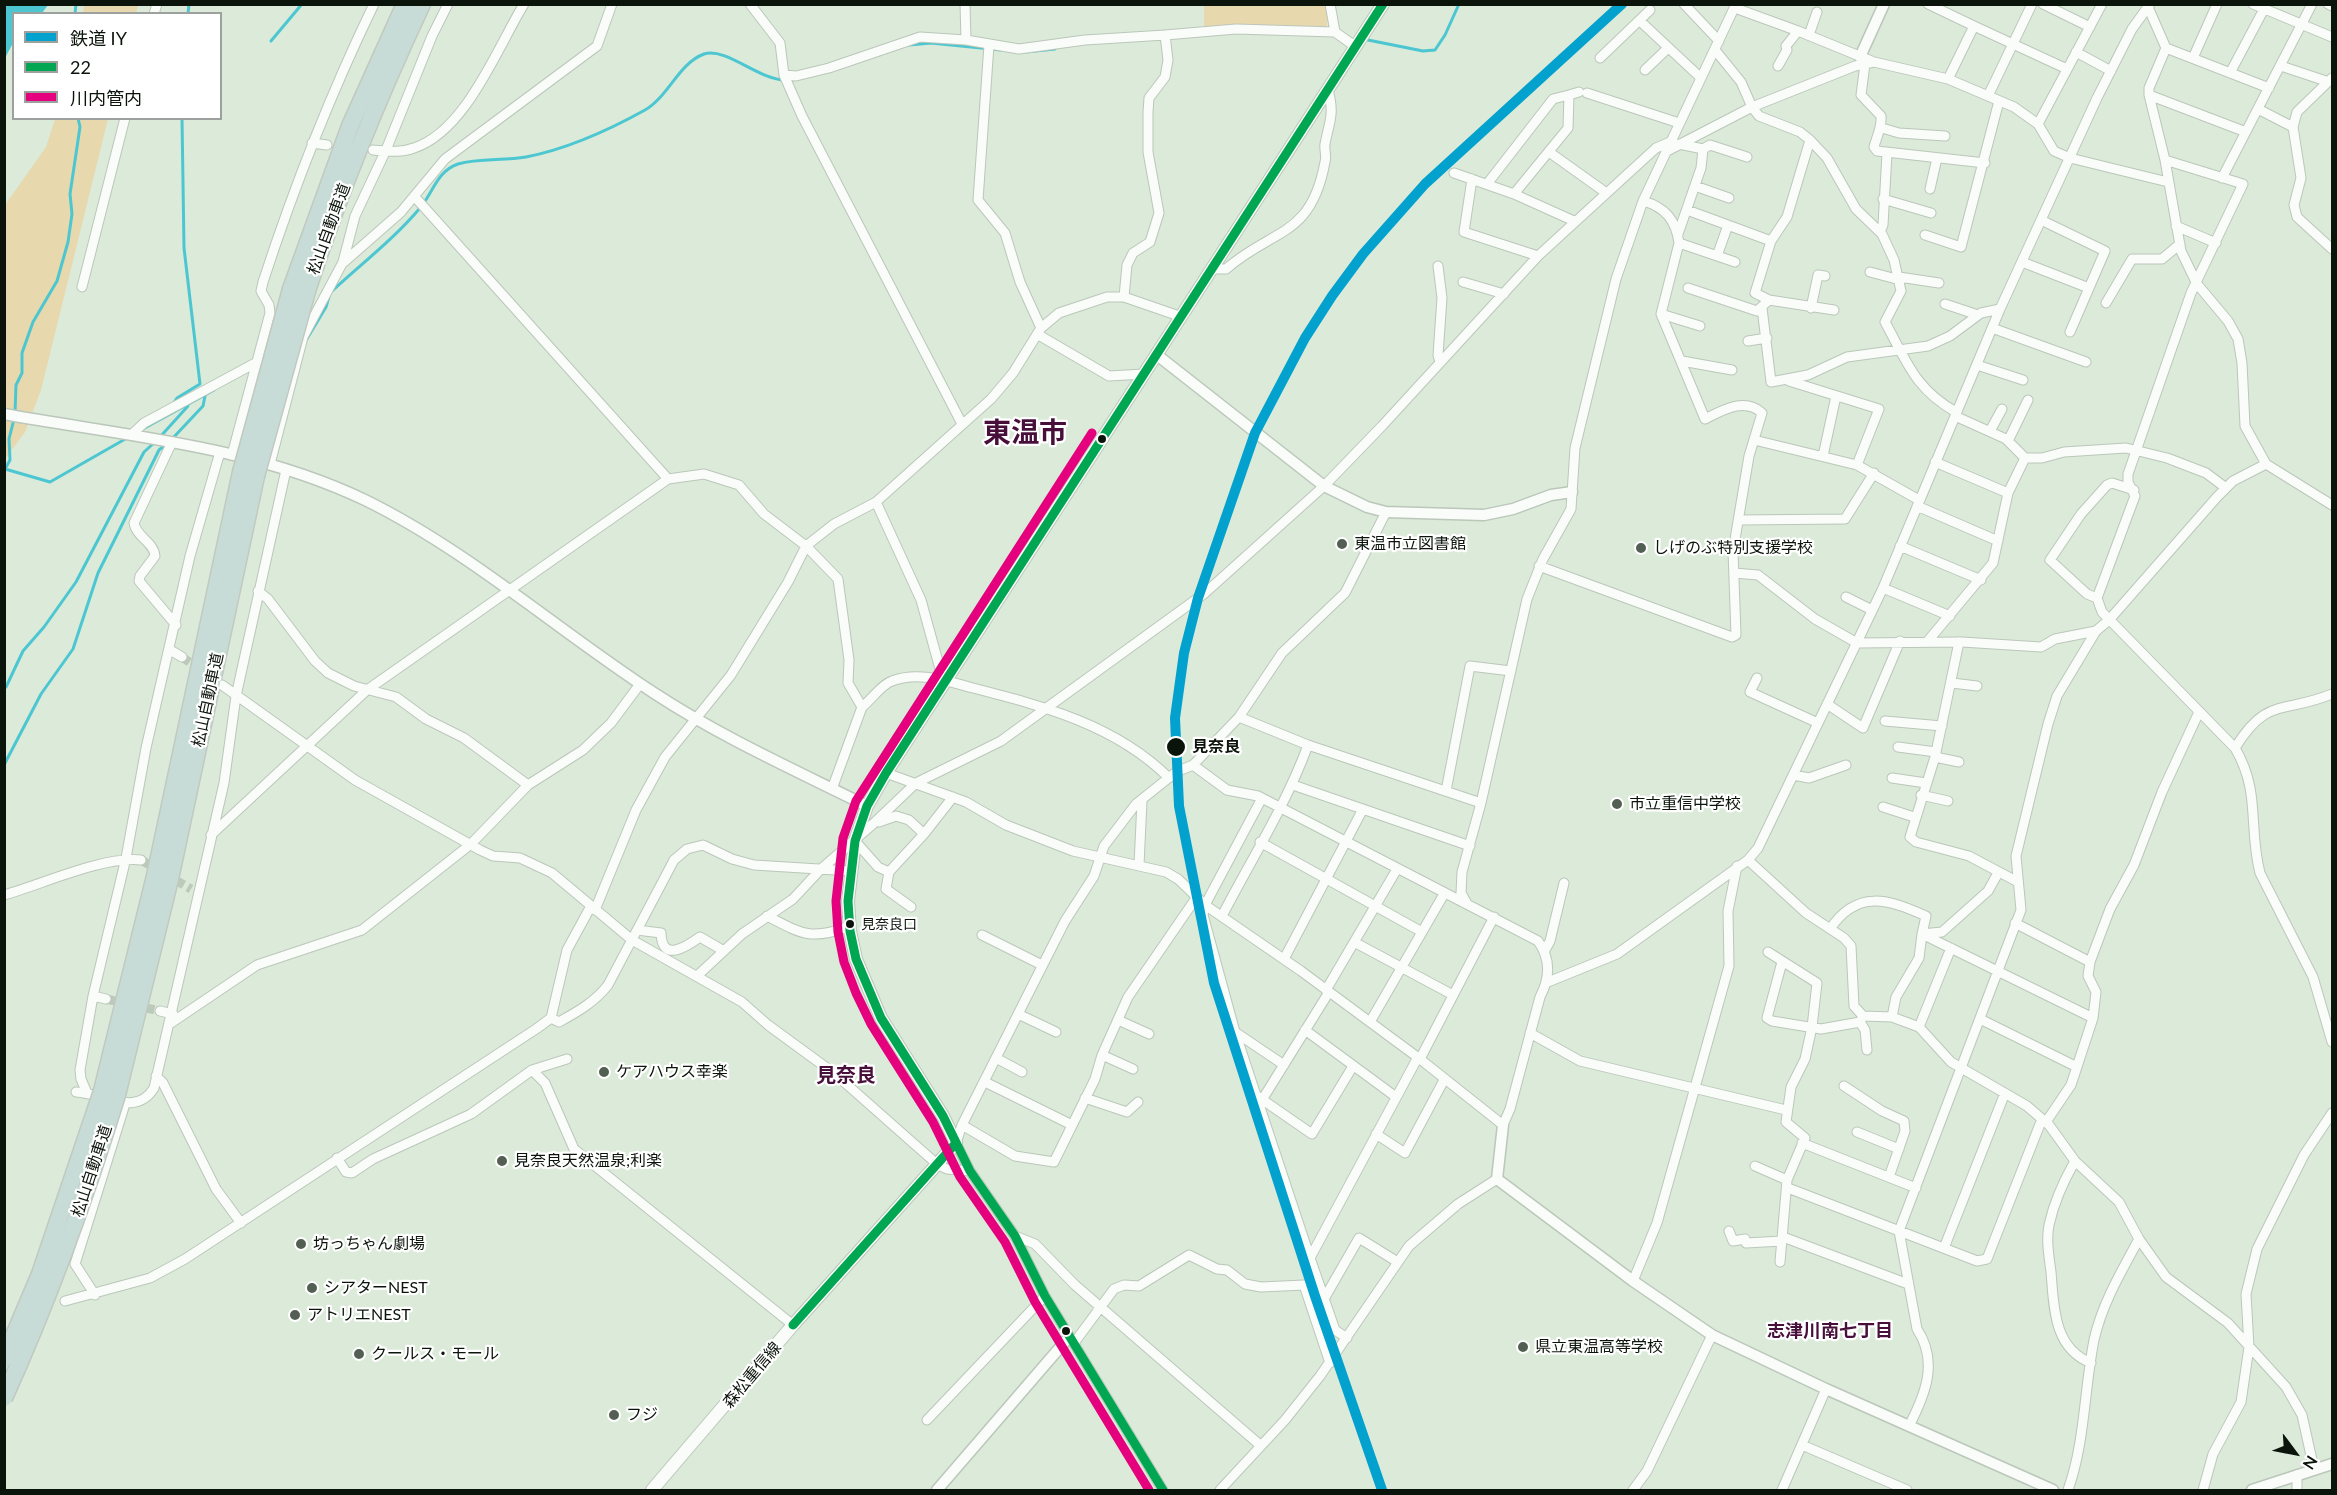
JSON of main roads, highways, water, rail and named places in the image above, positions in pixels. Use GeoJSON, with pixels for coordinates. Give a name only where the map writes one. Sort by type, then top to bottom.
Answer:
{"type":"FeatureCollection","features":[{"type":"Feature","properties":{"kind":"highway","name":"松山自動車道"},"geometry":{"type":"LineString","coordinates":[[4,1398],[59,1269],[84,1200],[108,1096],[165,901],[249,474],[299,290],[350,126],[405,4]]}},
{"type":"Feature","properties":{"kind":"highway","name":"松山自動車道"},"geometry":{"type":"LineString","coordinates":[[299,290],[365,131],[422,4]]}},
{"type":"Feature","properties":{"kind":"highway","name":"松山自動車道"},"geometry":{"type":"LineString","coordinates":[[4,1359],[40,1274],[108,1096]]}},
{"type":"Feature","properties":{"kind":"main road","name":"森松重信線"},"geometry":{"type":"LineString","coordinates":[[652,1491],[794,1325],[956,1143],[943,1116],[881,1018],[856,959],[850,926],[851,871],[855,841],[867,806],[886,773],[1383,4]]}},
{"type":"Feature","properties":{"kind":"water"},"geometry":{"type":"Polygon","coordinates":[[[5,4],[48,5],[43,12],[12,12],[12,45],[5,58],[5,4]]]}},
{"type":"Feature","properties":{"kind":"waterway"},"geometry":{"type":"LineString","coordinates":[[75,12],[76,4]]}},
{"type":"Feature","properties":{"kind":"waterway"},"geometry":{"type":"LineString","coordinates":[[188,12],[189,4]]}},
{"type":"Feature","properties":{"kind":"waterway"},"geometry":{"type":"LineString","coordinates":[[271,41],[302,4]]}},
{"type":"Feature","properties":{"kind":"waterway"},"geometry":{"type":"LineString","coordinates":[[1363,39],[1423,51],[1435,50],[1445,35],[1459,4]]}},
{"type":"Feature","properties":{"kind":"waterway"},"geometry":{"type":"LineString","coordinates":[[909,45],[931,43],[1001,50]]}},
{"type":"Feature","properties":{"kind":"waterway"},"geometry":{"type":"LineString","coordinates":[[1025,52],[1055,49]]}},
{"type":"Feature","properties":{"kind":"waterway"},"geometry":{"type":"LineString","coordinates":[[305,342],[326,307],[330,293],[410,219],[425,202],[440,177],[451,167],[466,162],[541,154],[602,132],[653,104],[687,65],[704,54],[722,55],[764,75],[785,80]]}},
{"type":"Feature","properties":{"kind":"waterway"},"geometry":{"type":"LineString","coordinates":[[15,413],[16,385],[22,373],[22,353],[33,322],[57,281],[68,242],[72,214],[70,194],[80,127],[78,120]]}},
{"type":"Feature","properties":{"kind":"waterway"},"geometry":{"type":"LineString","coordinates":[[173,404],[177,398],[200,384],[184,248],[182,120]]}},
{"type":"Feature","properties":{"kind":"waterway"},"geometry":{"type":"LineString","coordinates":[[141,430],[214,390]]}},
{"type":"Feature","properties":{"kind":"waterway"},"geometry":{"type":"LineString","coordinates":[[172,439],[203,406],[205,396]]}},
{"type":"Feature","properties":{"kind":"waterway"},"geometry":{"type":"LineString","coordinates":[[160,437],[188,406]]}},
{"type":"Feature","properties":{"kind":"waterway"},"geometry":{"type":"LineString","coordinates":[[14,419],[9,439],[10,460],[5,469],[50,482],[127,438]]}},
{"type":"Feature","properties":{"kind":"waterway"},"geometry":{"type":"LineString","coordinates":[[6,687],[23,651],[44,627],[76,582],[144,452],[155,442]]}},
{"type":"Feature","properties":{"kind":"waterway"},"geometry":{"type":"LineString","coordinates":[[4,765],[41,694],[73,649],[98,573],[159,450],[165,445]]}},
{"type":"Feature","properties":{"kind":"tunnel"},"geometry":{"type":"LineString","coordinates":[[182,657],[202,671]]}},
{"type":"Feature","properties":{"kind":"tunnel"},"geometry":{"type":"LineString","coordinates":[[141,860],[191,889]]}},
{"type":"Feature","properties":{"kind":"tunnel"},"geometry":{"type":"LineString","coordinates":[[106,999],[160,1011]]}},
{"type":"Feature","properties":{"kind":"rail line","name":"IY"},"geometry":{"type":"LineString","coordinates":[[1382,1490],[1315,1296],[1214,983],[1179,806],[1175,718],[1184,653],[1198,598],[1255,433],[1305,338],[1332,296],[1363,254],[1425,184],[1622,4]]}},
{"type":"Feature","properties":{"kind":"place","name":"東温市立図書館"},"geometry":{"type":"Point","coordinates":[1342,544]}},
{"type":"Feature","properties":{"kind":"place","name":"しげのぶ特別支援学校"},"geometry":{"type":"Point","coordinates":[1641,548]}},
{"type":"Feature","properties":{"kind":"place","name":"見奈良"},"geometry":{"type":"Point","coordinates":[1176,747]}},
{"type":"Feature","properties":{"kind":"place","name":"市立重信中学校"},"geometry":{"type":"Point","coordinates":[1617,804]}},
{"type":"Feature","properties":{"kind":"place","name":"見奈良口"},"geometry":{"type":"Point","coordinates":[850,924]}},
{"type":"Feature","properties":{"kind":"place","name":"ケアハウス幸楽"},"geometry":{"type":"Point","coordinates":[604,1072]}},
{"type":"Feature","properties":{"kind":"place","name":"見奈良天然温泉;利楽"},"geometry":{"type":"Point","coordinates":[502,1161]}},
{"type":"Feature","properties":{"kind":"place","name":"坊っちゃん劇場"},"geometry":{"type":"Point","coordinates":[301,1244]}},
{"type":"Feature","properties":{"kind":"place","name":"シアターNEST"},"geometry":{"type":"Point","coordinates":[312,1288]}},
{"type":"Feature","properties":{"kind":"place","name":"アトリエNEST"},"geometry":{"type":"Point","coordinates":[295,1315]}},
{"type":"Feature","properties":{"kind":"place","name":"県立東温高等学校"},"geometry":{"type":"Point","coordinates":[1523,1347]}},
{"type":"Feature","properties":{"kind":"place","name":"クールス・モール"},"geometry":{"type":"Point","coordinates":[359,1354]}},
{"type":"Feature","properties":{"kind":"place","name":"フジ"},"geometry":{"type":"Point","coordinates":[614,1415]}},
{"type":"Feature","properties":{"kind":"district","name":"東温市"},"geometry":{"type":"Point","coordinates":[1025,433]}},
{"type":"Feature","properties":{"kind":"district","name":"見奈良"},"geometry":{"type":"Point","coordinates":[846,1076]}},
{"type":"Feature","properties":{"kind":"district","name":"志津川南七丁目"},"geometry":{"type":"Point","coordinates":[1830,1331]}}]}
